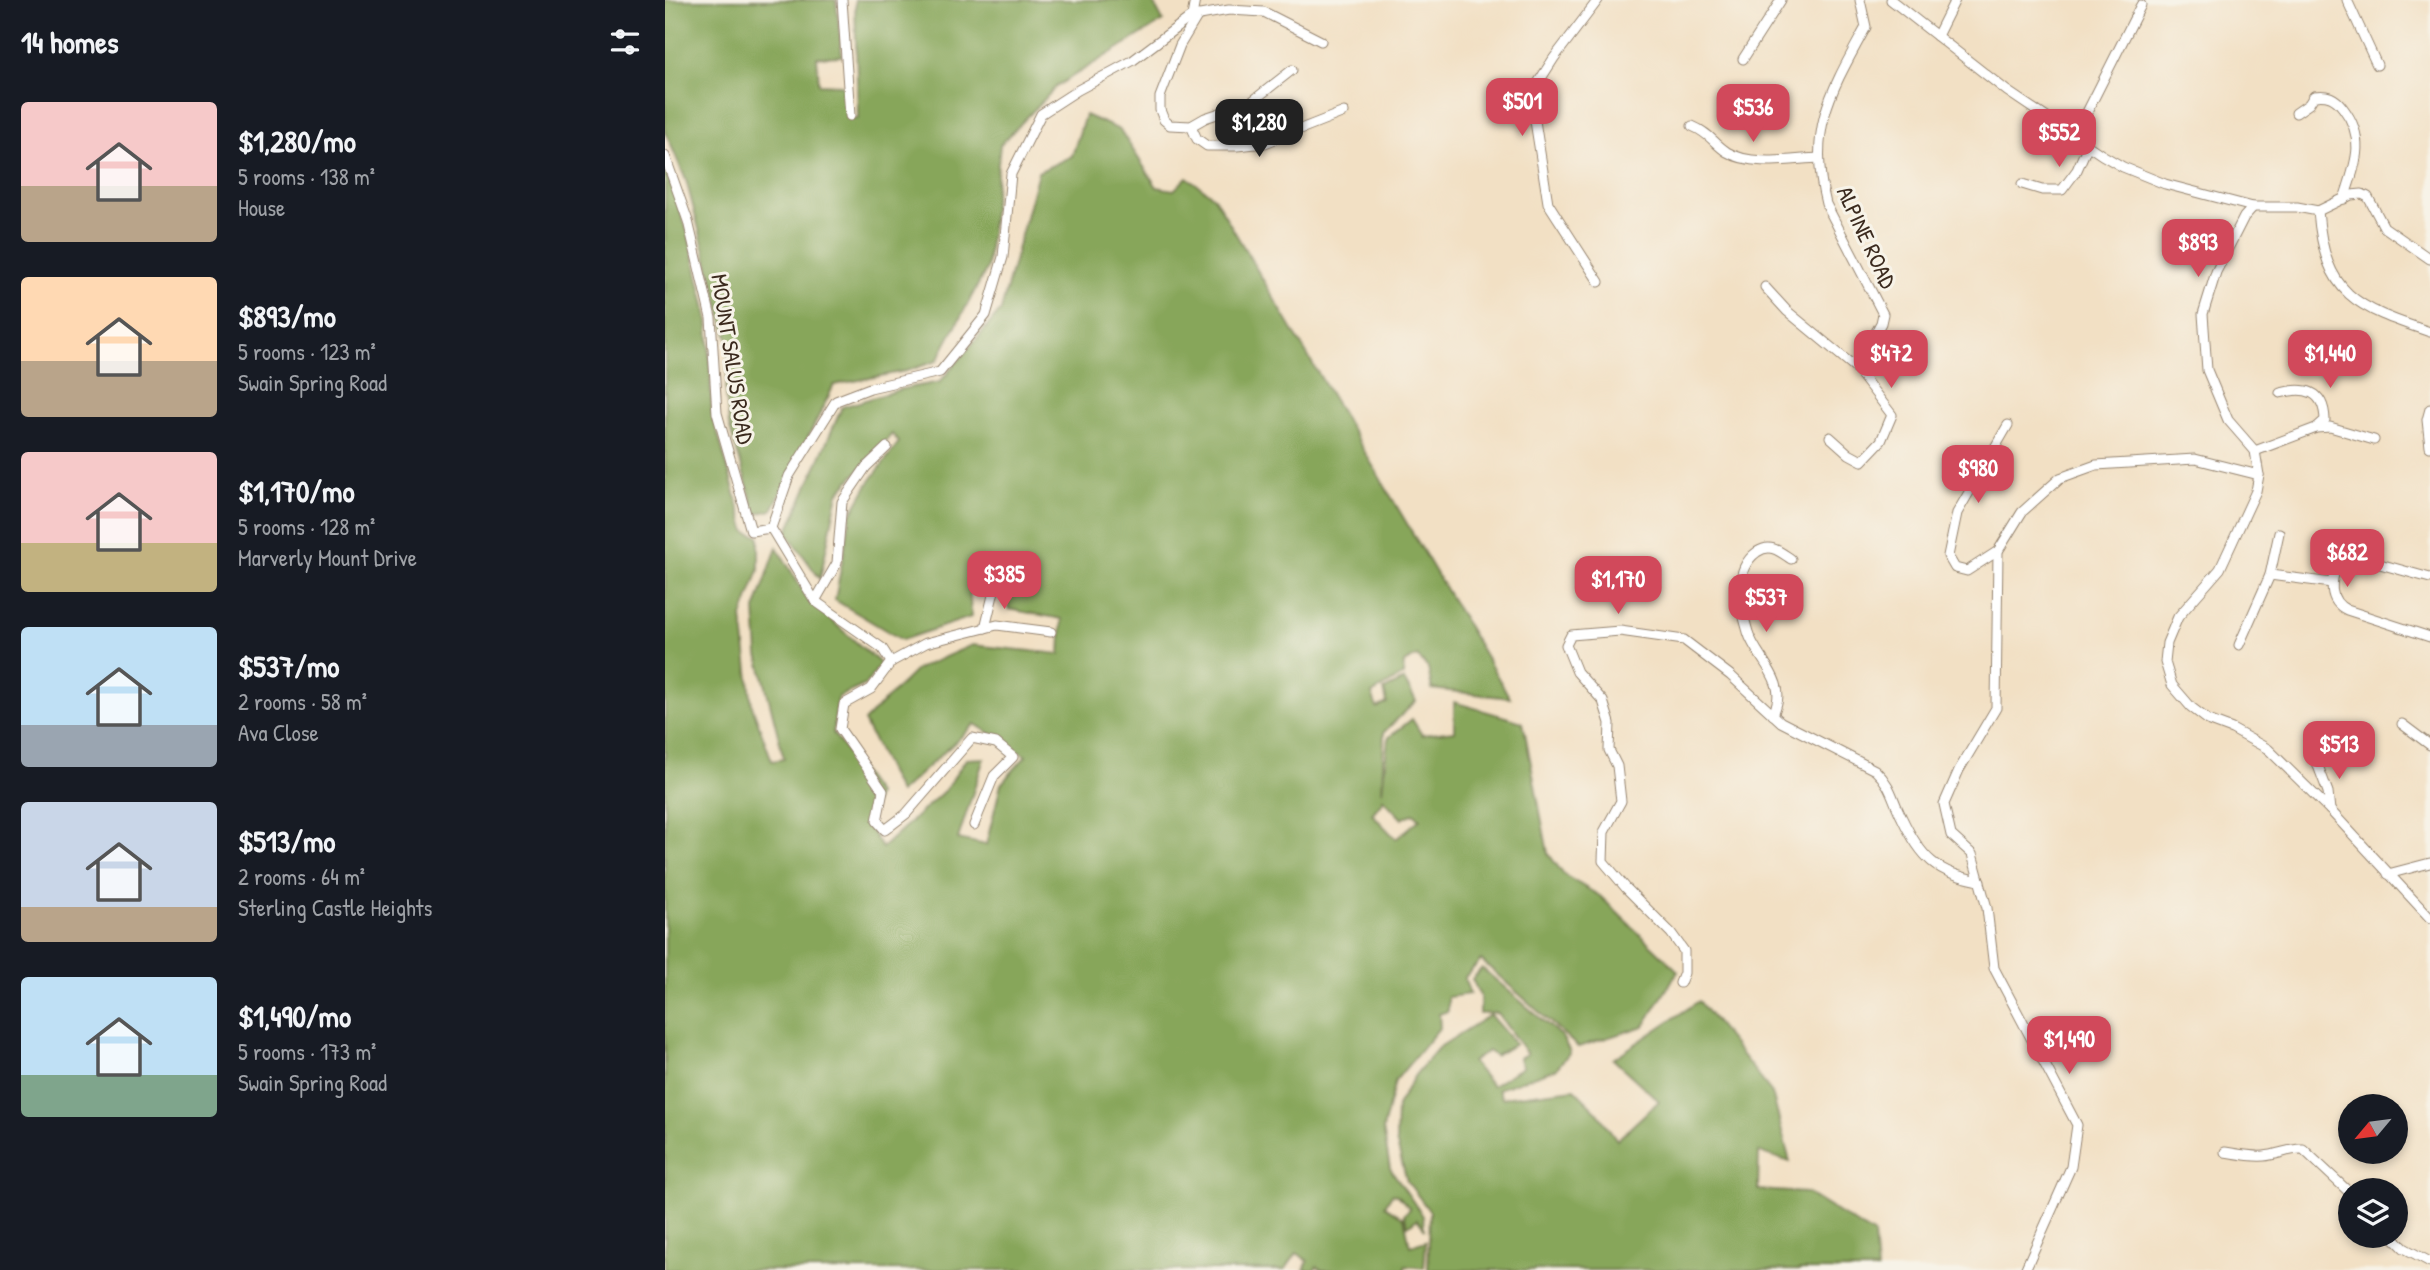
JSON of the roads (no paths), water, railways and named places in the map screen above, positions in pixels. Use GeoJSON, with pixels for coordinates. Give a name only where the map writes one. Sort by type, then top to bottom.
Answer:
{"type":"FeatureCollection","features":[{"type":"Feature","properties":{"kind":"street"},"geometry":{"type":"LineString","coordinates":[[842,0],[850,116]]}},
{"type":"Feature","properties":{"kind":"street"},"geometry":{"type":"LineString","coordinates":[[1195,0],[1195,16],[1179,46],[1160,97],[1160,110],[1164,120],[1170,125],[1191,126],[1205,118],[1250,103],[1292,70]]}},
{"type":"Feature","properties":{"kind":"street"},"geometry":{"type":"LineString","coordinates":[[1598,0],[1554,58],[1538,83],[1532,102],[1548,202],[1599,282]]}},
{"type":"Feature","properties":{"kind":"street"},"geometry":{"type":"LineString","coordinates":[[1743,59],[1781,0]]}},
{"type":"Feature","properties":{"kind":"street","name":"ALPINE ROAD"},"geometry":{"type":"LineString","coordinates":[[1856,368],[1881,323],[1882,314],[1826,204],[1821,184],[1818,147],[1823,117],[1833,88],[1866,27],[1860,0]]}},
{"type":"Feature","properties":{"kind":"street"},"geometry":{"type":"LineString","coordinates":[[1891,0],[2007,91],[2123,167],[2165,184],[2253,207],[2297,207],[2318,211],[2355,194],[2365,195],[2384,227],[2430,259]]}},
{"type":"Feature","properties":{"kind":"street"},"geometry":{"type":"LineString","coordinates":[[1937,36],[1955,0]]}},
{"type":"Feature","properties":{"kind":"street"},"geometry":{"type":"LineString","coordinates":[[2347,0],[2377,65]]}},
{"type":"Feature","properties":{"kind":"street"},"geometry":{"type":"LineString","coordinates":[[2075,136],[2141,5]]}},
{"type":"Feature","properties":{"kind":"street"},"geometry":{"type":"LineString","coordinates":[[891,662],[881,648],[815,601],[771,528],[789,476],[836,401],[870,388],[940,372],[986,315],[1003,257],[1011,174],[1041,114],[1078,90],[1132,61],[1195,16],[1229,10],[1264,12],[1321,41]]}},
{"type":"Feature","properties":{"kind":"street"},"geometry":{"type":"LineString","coordinates":[[2296,113],[2309,104],[2314,96],[2322,95],[2331,96],[2348,114],[2358,139],[2355,167],[2344,199]]}},
{"type":"Feature","properties":{"kind":"street"},"geometry":{"type":"LineString","coordinates":[[1191,126],[1197,139],[1207,146],[1237,146],[1265,143],[1344,112]]}},
{"type":"Feature","properties":{"kind":"street"},"geometry":{"type":"LineString","coordinates":[[1692,126],[1706,132],[1728,152],[1745,158],[1819,158]]}},
{"type":"Feature","properties":{"kind":"street"},"geometry":{"type":"LineString","coordinates":[[2022,184],[2042,190],[2062,190],[2077,170],[2088,145]]}},
{"type":"Feature","properties":{"kind":"street","name":"MOUNT SALUS ROAD"},"geometry":{"type":"LineString","coordinates":[[665,156],[688,221],[711,318],[717,413],[738,493],[751,531],[771,528]]}},
{"type":"Feature","properties":{"kind":"street"},"geometry":{"type":"LineString","coordinates":[[2253,207],[2244,217],[2216,272],[2203,314],[2207,370],[2228,420],[2255,451],[2259,475],[2256,491],[2220,569],[2178,617],[2167,643],[2165,662],[2172,685],[2191,707],[2208,720],[2232,729],[2268,749],[2330,810],[2430,918]]}},
{"type":"Feature","properties":{"kind":"street"},"geometry":{"type":"LineString","coordinates":[[2318,211],[2325,257],[2344,292],[2369,308],[2430,332]]}},
{"type":"Feature","properties":{"kind":"street"},"geometry":{"type":"LineString","coordinates":[[1765,288],[1856,368],[1892,415],[1881,441],[1862,461],[1849,454],[1830,437]]}},
{"type":"Feature","properties":{"kind":"street"},"geometry":{"type":"LineString","coordinates":[[2280,393],[2299,388],[2312,392],[2323,407],[2325,420],[2316,428]]}},
{"type":"Feature","properties":{"kind":"street"},"geometry":{"type":"LineString","coordinates":[[2430,409],[2427,420],[2430,447]]}},
{"type":"Feature","properties":{"kind":"street"},"geometry":{"type":"LineString","coordinates":[[2008,425],[1957,513],[1948,556],[1955,568],[1967,571],[1998,551],[2022,512],[2060,478],[2096,466],[2195,459],[2259,475]]}},
{"type":"Feature","properties":{"kind":"street"},"geometry":{"type":"LineString","coordinates":[[2255,451],[2316,428],[2330,428],[2374,440]]}},
{"type":"Feature","properties":{"kind":"street"},"geometry":{"type":"LineString","coordinates":[[815,601],[837,563],[842,502],[866,467],[887,446]]}},
{"type":"Feature","properties":{"kind":"street"},"geometry":{"type":"LineString","coordinates":[[2239,645],[2270,575],[2279,533]]}},
{"type":"Feature","properties":{"kind":"street"},"geometry":{"type":"LineString","coordinates":[[1773,715],[1778,703],[1776,684],[1748,632],[1740,597],[1741,575],[1747,562],[1765,548],[1775,548],[1791,559]]}},
{"type":"Feature","properties":{"kind":"street"},"geometry":{"type":"LineString","coordinates":[[1998,551],[1996,708],[1959,771],[1944,804],[1951,835],[1972,854],[1980,880],[1987,908],[1994,968],[2077,1125],[2071,1167],[2025,1270]]}},
{"type":"Feature","properties":{"kind":"street"},"geometry":{"type":"LineString","coordinates":[[2430,578],[2351,556],[2338,564],[2332,583],[2334,598],[2342,607],[2430,637]]}},
{"type":"Feature","properties":{"kind":"street"},"geometry":{"type":"LineString","coordinates":[[2270,575],[2332,583]]}},
{"type":"Feature","properties":{"kind":"street"},"geometry":{"type":"LineString","coordinates":[[985,628],[995,587]]}},
{"type":"Feature","properties":{"kind":"street"},"geometry":{"type":"LineString","coordinates":[[974,825],[994,776],[1013,757],[996,744],[971,738],[906,814],[885,830],[877,821],[883,791],[840,729],[843,704],[871,689],[891,662],[926,643],[997,625],[1051,632]]}},
{"type":"Feature","properties":{"kind":"street"},"geometry":{"type":"LineString","coordinates":[[1680,983],[1684,973],[1684,951],[1671,933],[1626,888],[1604,861],[1604,832],[1621,801],[1617,766],[1609,750],[1610,723],[1603,701],[1577,672],[1566,645],[1571,635],[1620,631],[1684,640],[1730,675],[1780,722],[1875,770],[1885,779],[1901,817],[1930,863],[1954,876],[1980,880]]}},
{"type":"Feature","properties":{"kind":"street"},"geometry":{"type":"LineString","coordinates":[[2402,724],[2430,745]]}},
{"type":"Feature","properties":{"kind":"street"},"geometry":{"type":"LineString","coordinates":[[2324,740],[2316,743],[2312,750],[2328,792],[2330,810]]}},
{"type":"Feature","properties":{"kind":"street"},"geometry":{"type":"LineString","coordinates":[[2388,874],[2430,863]]}},
{"type":"Feature","properties":{"kind":"street"},"geometry":{"type":"LineString","coordinates":[[2225,1152],[2262,1156],[2303,1149],[2338,1182]]}},
{"type":"Feature","properties":{"kind":"street"},"geometry":{"type":"LineString","coordinates":[[2404,1248],[2430,1262]]}}]}
